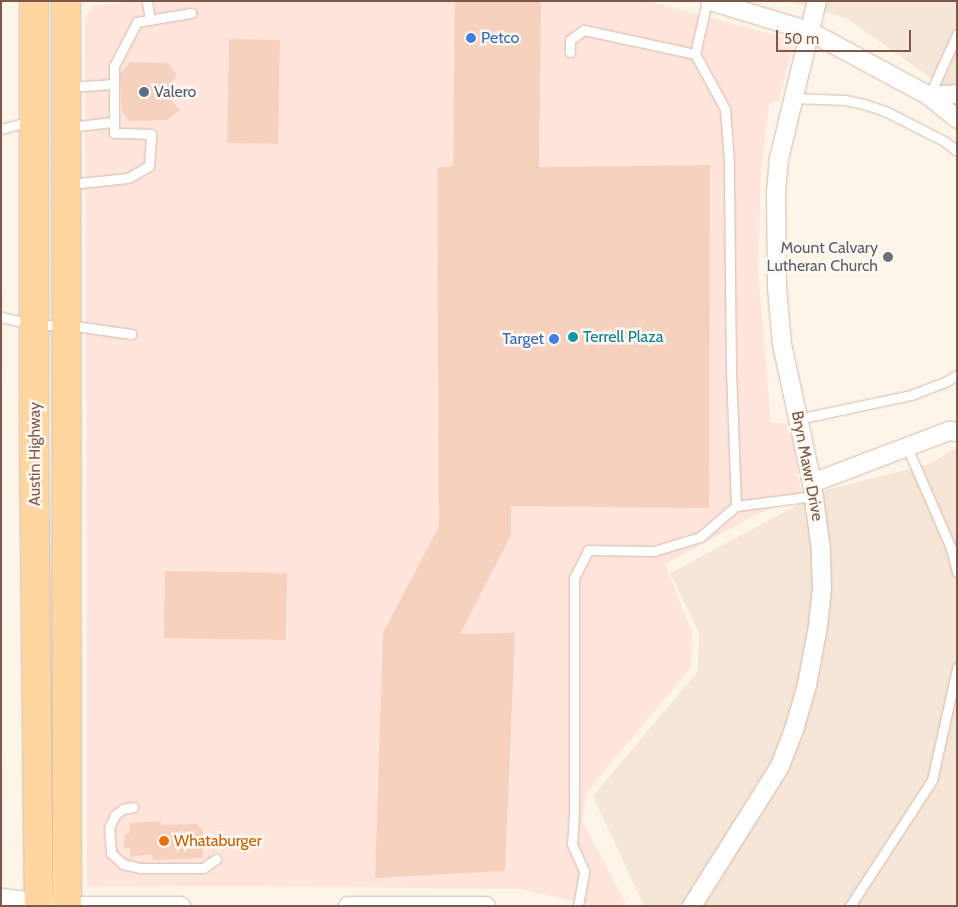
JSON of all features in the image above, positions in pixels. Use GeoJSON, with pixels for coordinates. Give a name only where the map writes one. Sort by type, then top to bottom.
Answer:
{"type":"FeatureCollection","features":[{"type":"Feature","properties":{"kind":"main road","name":"Austin Highway"},"geometry":{"type":"LineString","coordinates":[[34,1],[36,325],[34,450],[39,904]]}},
{"type":"Feature","properties":{"kind":"main road","name":"Austin Highway"},"geometry":{"type":"LineString","coordinates":[[66,1],[68,184],[67,906]]}},
{"type":"Feature","properties":{"kind":"street"},"geometry":{"type":"LineString","coordinates":[[709,1],[809,31],[929,96],[957,118]]}},
{"type":"Feature","properties":{"kind":"street","name":"Bryn Mawr Drive"},"geometry":{"type":"LineString","coordinates":[[692,906],[780,766],[794,730],[807,685],[818,626],[822,588],[821,550],[813,489],[782,344],[777,279],[776,192],[779,159],[817,1]]}},
{"type":"Feature","properties":{"kind":"street"},"geometry":{"type":"LineString","coordinates":[[929,96],[957,94]]}},
{"type":"Feature","properties":{"kind":"street"},"geometry":{"type":"LineString","coordinates":[[813,489],[907,447],[954,430]]}},
{"type":"Feature","properties":{"kind":"street"},"geometry":{"type":"LineString","coordinates":[[1,898],[67,906],[181,906]]}},
{"type":"Feature","properties":{"kind":"street"},"geometry":{"type":"LineString","coordinates":[[348,906],[486,906]]}},
{"type":"Feature","properties":{"kind":"lane"},"geometry":{"type":"LineString","coordinates":[[147,1],[150,20]]}},
{"type":"Feature","properties":{"kind":"lane"},"geometry":{"type":"LineString","coordinates":[[709,1],[694,54],[725,109],[729,161],[731,369],[736,506]]}},
{"type":"Feature","properties":{"kind":"lane"},"geometry":{"type":"LineString","coordinates":[[68,184],[128,178],[149,166],[151,134],[114,133],[114,66],[137,22],[191,13]]}},
{"type":"Feature","properties":{"kind":"lane"},"geometry":{"type":"LineString","coordinates":[[570,52],[570,40],[584,30],[694,54]]}},
{"type":"Feature","properties":{"kind":"lane"},"geometry":{"type":"LineString","coordinates":[[929,96],[957,34]]}},
{"type":"Feature","properties":{"kind":"lane"},"geometry":{"type":"LineString","coordinates":[[67,87],[113,84]]}},
{"type":"Feature","properties":{"kind":"lane"},"geometry":{"type":"LineString","coordinates":[[794,98],[845,100],[872,106],[944,141],[957,151]]}},
{"type":"Feature","properties":{"kind":"lane"},"geometry":{"type":"LineString","coordinates":[[1,129],[35,119]]}},
{"type":"Feature","properties":{"kind":"lane"},"geometry":{"type":"LineString","coordinates":[[67,127],[113,122]]}},
{"type":"Feature","properties":{"kind":"lane"},"geometry":{"type":"LineString","coordinates":[[1,317],[36,325],[68,324],[131,334]]}},
{"type":"Feature","properties":{"kind":"lane"},"geometry":{"type":"LineString","coordinates":[[798,419],[911,395],[947,381],[957,375]]}},
{"type":"Feature","properties":{"kind":"lane"},"geometry":{"type":"LineString","coordinates":[[907,447],[951,548],[957,572]]}},
{"type":"Feature","properties":{"kind":"lane"},"geometry":{"type":"LineString","coordinates":[[578,906],[584,871],[572,844],[574,812],[574,578],[588,550],[654,551],[700,537],[736,506],[813,489]]}},
{"type":"Feature","properties":{"kind":"lane"},"geometry":{"type":"LineString","coordinates":[[850,906],[932,780],[957,668]]}},
{"type":"Feature","properties":{"kind":"lane"},"geometry":{"type":"LineString","coordinates":[[132,807],[123,809],[115,815],[109,828],[111,853],[123,864],[140,868],[188,869],[203,868],[216,860]]}},
{"type":"Feature","properties":{"kind":"shaded area"},"geometry":{"type":"Polygon","coordinates":[[[139,1],[647,1],[794,40],[779,101],[769,104],[761,172],[758,270],[771,422],[790,424],[801,491],[665,564],[692,632],[691,668],[586,793],[582,821],[627,906],[595,906],[519,889],[235,886],[87,887],[85,17],[93,6],[139,1]]]}},
{"type":"Feature","properties":{"kind":"shaded area"},"geometry":{"type":"Polygon","coordinates":[[[788,1],[957,1],[957,99],[848,19],[788,1]]]}},
{"type":"Feature","properties":{"kind":"shaded area"},"geometry":{"type":"Polygon","coordinates":[[[1,292],[3,292],[1,477],[1,292]]]}},
{"type":"Feature","properties":{"kind":"shaded area"},"geometry":{"type":"Polygon","coordinates":[[[957,447],[957,906],[644,906],[593,796],[698,671],[699,632],[670,573],[826,490],[930,464],[957,447]]]}},
{"type":"Feature","properties":{"kind":"shaded area"},"geometry":{"type":"Polygon","coordinates":[[[1,687],[4,882],[1,882],[1,687]]]}},
{"type":"Feature","properties":{"kind":"building","name":"Terrell Plaza"},"geometry":{"type":"Polygon","coordinates":[[[455,1],[541,1],[539,167],[710,165],[709,508],[511,506],[511,535],[460,634],[515,633],[505,871],[375,878],[383,633],[439,526],[437,168],[453,166],[455,1]]]}},
{"type":"Feature","properties":{"kind":"building"},"geometry":{"type":"Polygon","coordinates":[[[229,39],[280,40],[278,144],[227,143],[229,39]]]}},
{"type":"Feature","properties":{"kind":"building","name":"Valero"},"geometry":{"type":"Polygon","coordinates":[[[130,62],[168,63],[177,75],[168,87],[168,97],[180,110],[167,120],[129,121],[122,111],[120,74],[130,62]]]}},
{"type":"Feature","properties":{"kind":"building"},"geometry":{"type":"Polygon","coordinates":[[[165,571],[287,573],[286,640],[164,638],[165,571]]]}},
{"type":"Feature","properties":{"kind":"building","name":"Whataburger"},"geometry":{"type":"Polygon","coordinates":[[[161,821],[161,825],[197,824],[203,831],[203,858],[153,860],[152,854],[130,857],[130,848],[124,848],[125,834],[129,834],[130,823],[161,821]]]}},
{"type":"Feature","properties":{"kind":"place","name":"Petco"},"geometry":{"type":"Point","coordinates":[471,38]}},
{"type":"Feature","properties":{"kind":"place","name":"Valero"},"geometry":{"type":"Point","coordinates":[144,92]}},
{"type":"Feature","properties":{"kind":"place","name":"Mount Calvary Lutheran Church"},"geometry":{"type":"Point","coordinates":[888,257]}},
{"type":"Feature","properties":{"kind":"place","name":"Terrell Plaza"},"geometry":{"type":"Point","coordinates":[573,337]}},
{"type":"Feature","properties":{"kind":"place","name":"Target"},"geometry":{"type":"Point","coordinates":[554,339]}},
{"type":"Feature","properties":{"kind":"place","name":"Whataburger"},"geometry":{"type":"Point","coordinates":[164,841]}}]}
